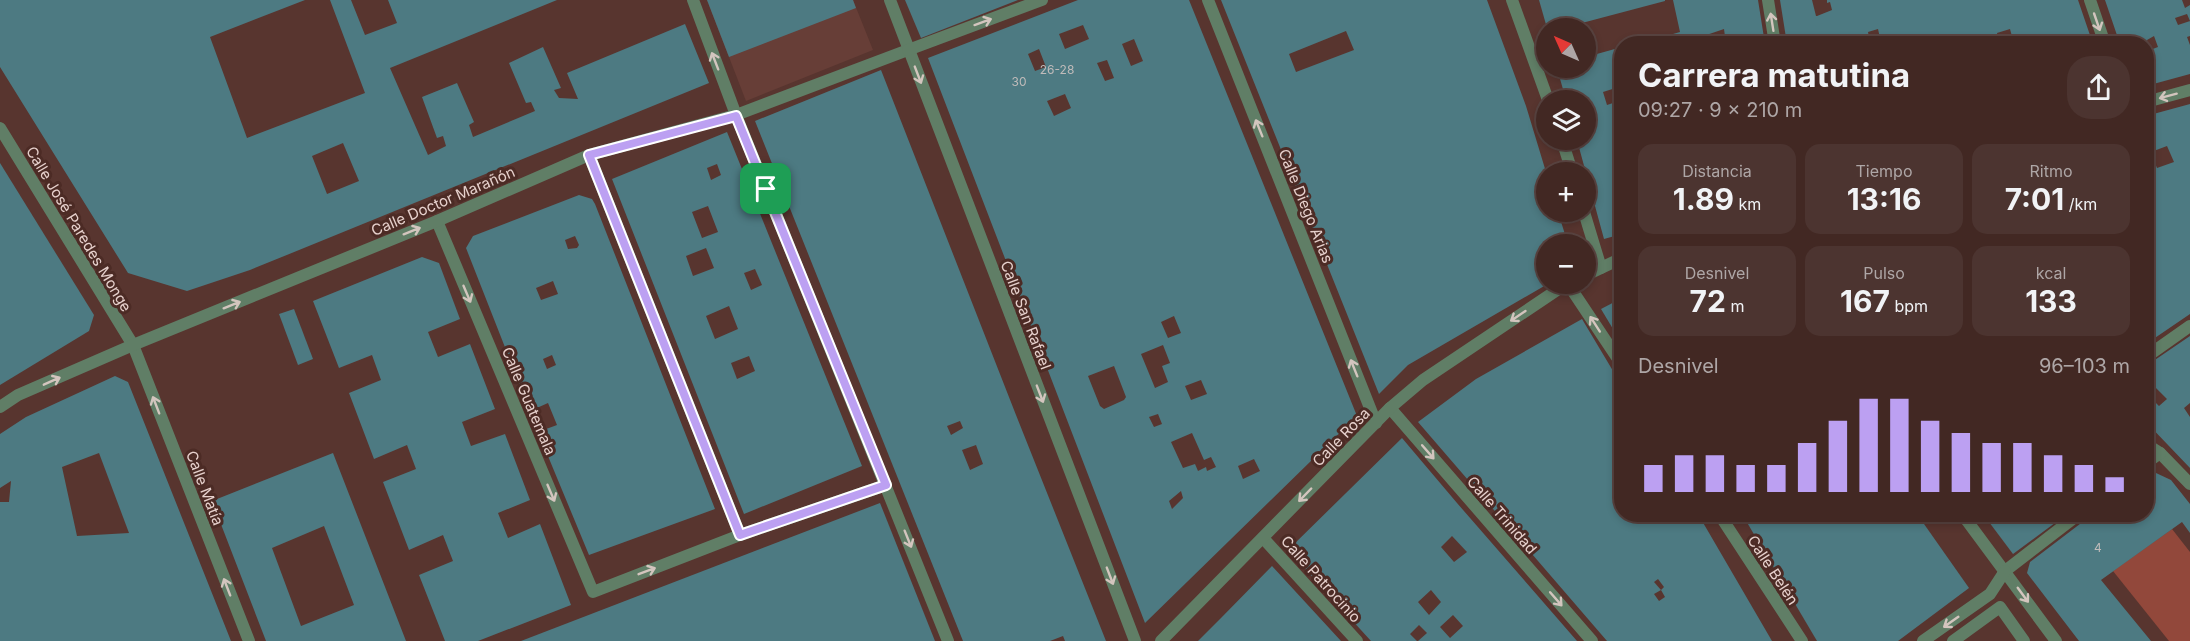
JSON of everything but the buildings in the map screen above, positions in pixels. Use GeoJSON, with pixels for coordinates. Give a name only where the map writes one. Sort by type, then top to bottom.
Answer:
{"type":"FeatureCollection","features":[{"type":"Feature","properties":{"kind":"street"},"geometry":{"type":"LineString","coordinates":[[693,0],[736,116],[948,641]]}},
{"type":"Feature","properties":{"kind":"street","name":"Calle San Rafael"},"geometry":{"type":"LineString","coordinates":[[890,0],[1135,641]]}},
{"type":"Feature","properties":{"kind":"street","name":"Calle Doctor Marañón"},"geometry":{"type":"LineString","coordinates":[[0,407],[18,395],[133,345],[437,221],[589,155],[736,116],[1042,0]]}},
{"type":"Feature","properties":{"kind":"street","name":"Calle Diego Arias"},"geometry":{"type":"LineString","coordinates":[[1208,0],[1376,423]]}},
{"type":"Feature","properties":{"kind":"street"},"geometry":{"type":"LineString","coordinates":[[1512,0],[1544,90]]}},
{"type":"Feature","properties":{"kind":"street"},"geometry":{"type":"LineString","coordinates":[[1768,0],[1774,36]]}},
{"type":"Feature","properties":{"kind":"street"},"geometry":{"type":"LineString","coordinates":[[2090,0],[2102,36]]}},
{"type":"Feature","properties":{"kind":"street"},"geometry":{"type":"LineString","coordinates":[[2154,100],[2190,90]]}},
{"type":"Feature","properties":{"kind":"street","name":"Calle José Paredes Monge"},"geometry":{"type":"LineString","coordinates":[[0,128],[133,345]]}},
{"type":"Feature","properties":{"kind":"street"},"geometry":{"type":"LineString","coordinates":[[589,155],[740,535],[886,485]]}},
{"type":"Feature","properties":{"kind":"street","name":"Calle Guatemala"},"geometry":{"type":"LineString","coordinates":[[437,221],[593,592],[740,535]]}},
{"type":"Feature","properties":{"kind":"street"},"geometry":{"type":"LineString","coordinates":[[1587,222],[1601,268]]}},
{"type":"Feature","properties":{"kind":"street"},"geometry":{"type":"LineString","coordinates":[[1596,270],[1614,262]]}},
{"type":"Feature","properties":{"kind":"street","name":"Calle Rosa"},"geometry":{"type":"LineString","coordinates":[[1161,641],[1390,408],[1423,380],[1552,294]]}},
{"type":"Feature","properties":{"kind":"street"},"geometry":{"type":"LineString","coordinates":[[1574,294],[1614,353]]}},
{"type":"Feature","properties":{"kind":"street"},"geometry":{"type":"LineString","coordinates":[[2154,351],[2190,326]]}},
{"type":"Feature","properties":{"kind":"street","name":"Calle Matía"},"geometry":{"type":"LineString","coordinates":[[133,345],[249,641]]}},
{"type":"Feature","properties":{"kind":"street","name":"Calle Trinidad"},"geometry":{"type":"LineString","coordinates":[[1390,408],[1592,641]]}},
{"type":"Feature","properties":{"kind":"street"},"geometry":{"type":"LineString","coordinates":[[2154,449],[2190,484]]}},
{"type":"Feature","properties":{"kind":"street"},"geometry":{"type":"LineString","coordinates":[[2154,457],[2160,453]]}},
{"type":"Feature","properties":{"kind":"street","name":"Calle Belén"},"geometry":{"type":"LineString","coordinates":[[1724,522],[1802,641]]}},
{"type":"Feature","properties":{"kind":"street"},"geometry":{"type":"LineString","coordinates":[[1968,522],[2056,641]]}},
{"type":"Feature","properties":{"kind":"street"},"geometry":{"type":"LineString","coordinates":[[1923,641],[1990,594],[2005,571],[2069,522]]}},
{"type":"Feature","properties":{"kind":"street","name":"Calle Patrocinio"},"geometry":{"type":"LineString","coordinates":[[1263,538],[1357,641]]}},
{"type":"Feature","properties":{"kind":"street"},"geometry":{"type":"LineString","coordinates":[[1953,641],[2000,607],[2024,641]]}},
{"type":"Feature","properties":{"kind":"shaded area"},"geometry":{"type":"Polygon","coordinates":[[[707,0],[853,0],[873,50],[746,101],[707,0]]]}},
{"type":"Feature","properties":{"kind":"shaded area"},"geometry":{"type":"Polygon","coordinates":[[[2172,529],[2190,552],[2190,641],[2169,641],[2113,571],[2172,529]]]}},
{"type":"Feature","properties":{"kind":"route"},"geometry":{"type":"LineString","coordinates":[[736,116],[766,189],[886,485],[740,535],[589,155],[736,116]]}}]}
